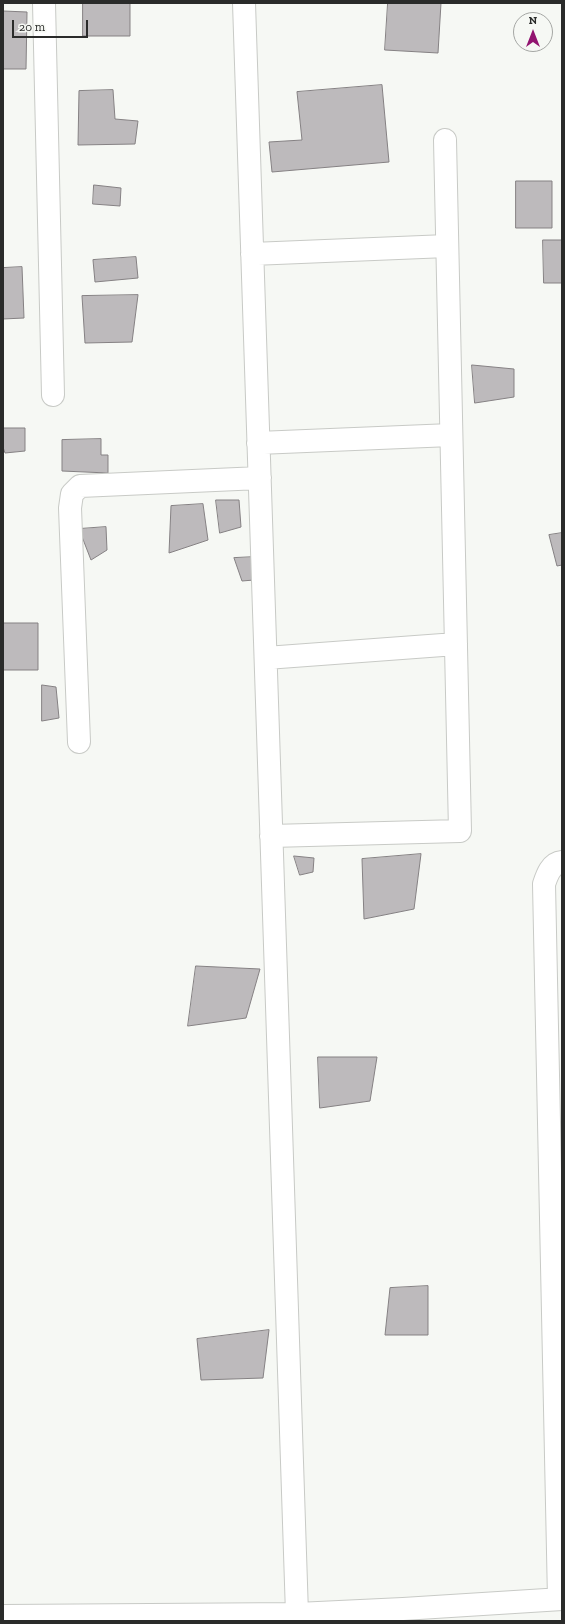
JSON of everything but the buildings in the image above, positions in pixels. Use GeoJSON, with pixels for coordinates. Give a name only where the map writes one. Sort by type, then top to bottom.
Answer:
{"type":"FeatureCollection","features":[{"type":"Feature","properties":{"kind":"street"},"geometry":{"type":"LineString","coordinates":[[44,3],[53,395]]}},
{"type":"Feature","properties":{"kind":"street"},"geometry":{"type":"LineString","coordinates":[[244,3],[297,1614]]}},
{"type":"Feature","properties":{"kind":"street"},"geometry":{"type":"LineString","coordinates":[[271,836],[460,831],[445,140]]}},
{"type":"Feature","properties":{"kind":"street"},"geometry":{"type":"LineString","coordinates":[[252,254],[447,246]]}},
{"type":"Feature","properties":{"kind":"street"},"geometry":{"type":"LineString","coordinates":[[258,443],[451,435]]}},
{"type":"Feature","properties":{"kind":"street"},"geometry":{"type":"LineString","coordinates":[[79,742],[70,508],[72,494],[80,486],[260,478]]}},
{"type":"Feature","properties":{"kind":"street"},"geometry":{"type":"LineString","coordinates":[[266,658],[456,644]]}},
{"type":"Feature","properties":{"kind":"street"},"geometry":{"type":"LineString","coordinates":[[3,1616],[297,1614],[561,1599],[544,884],[547,872],[554,865],[562,862]]}}]}
